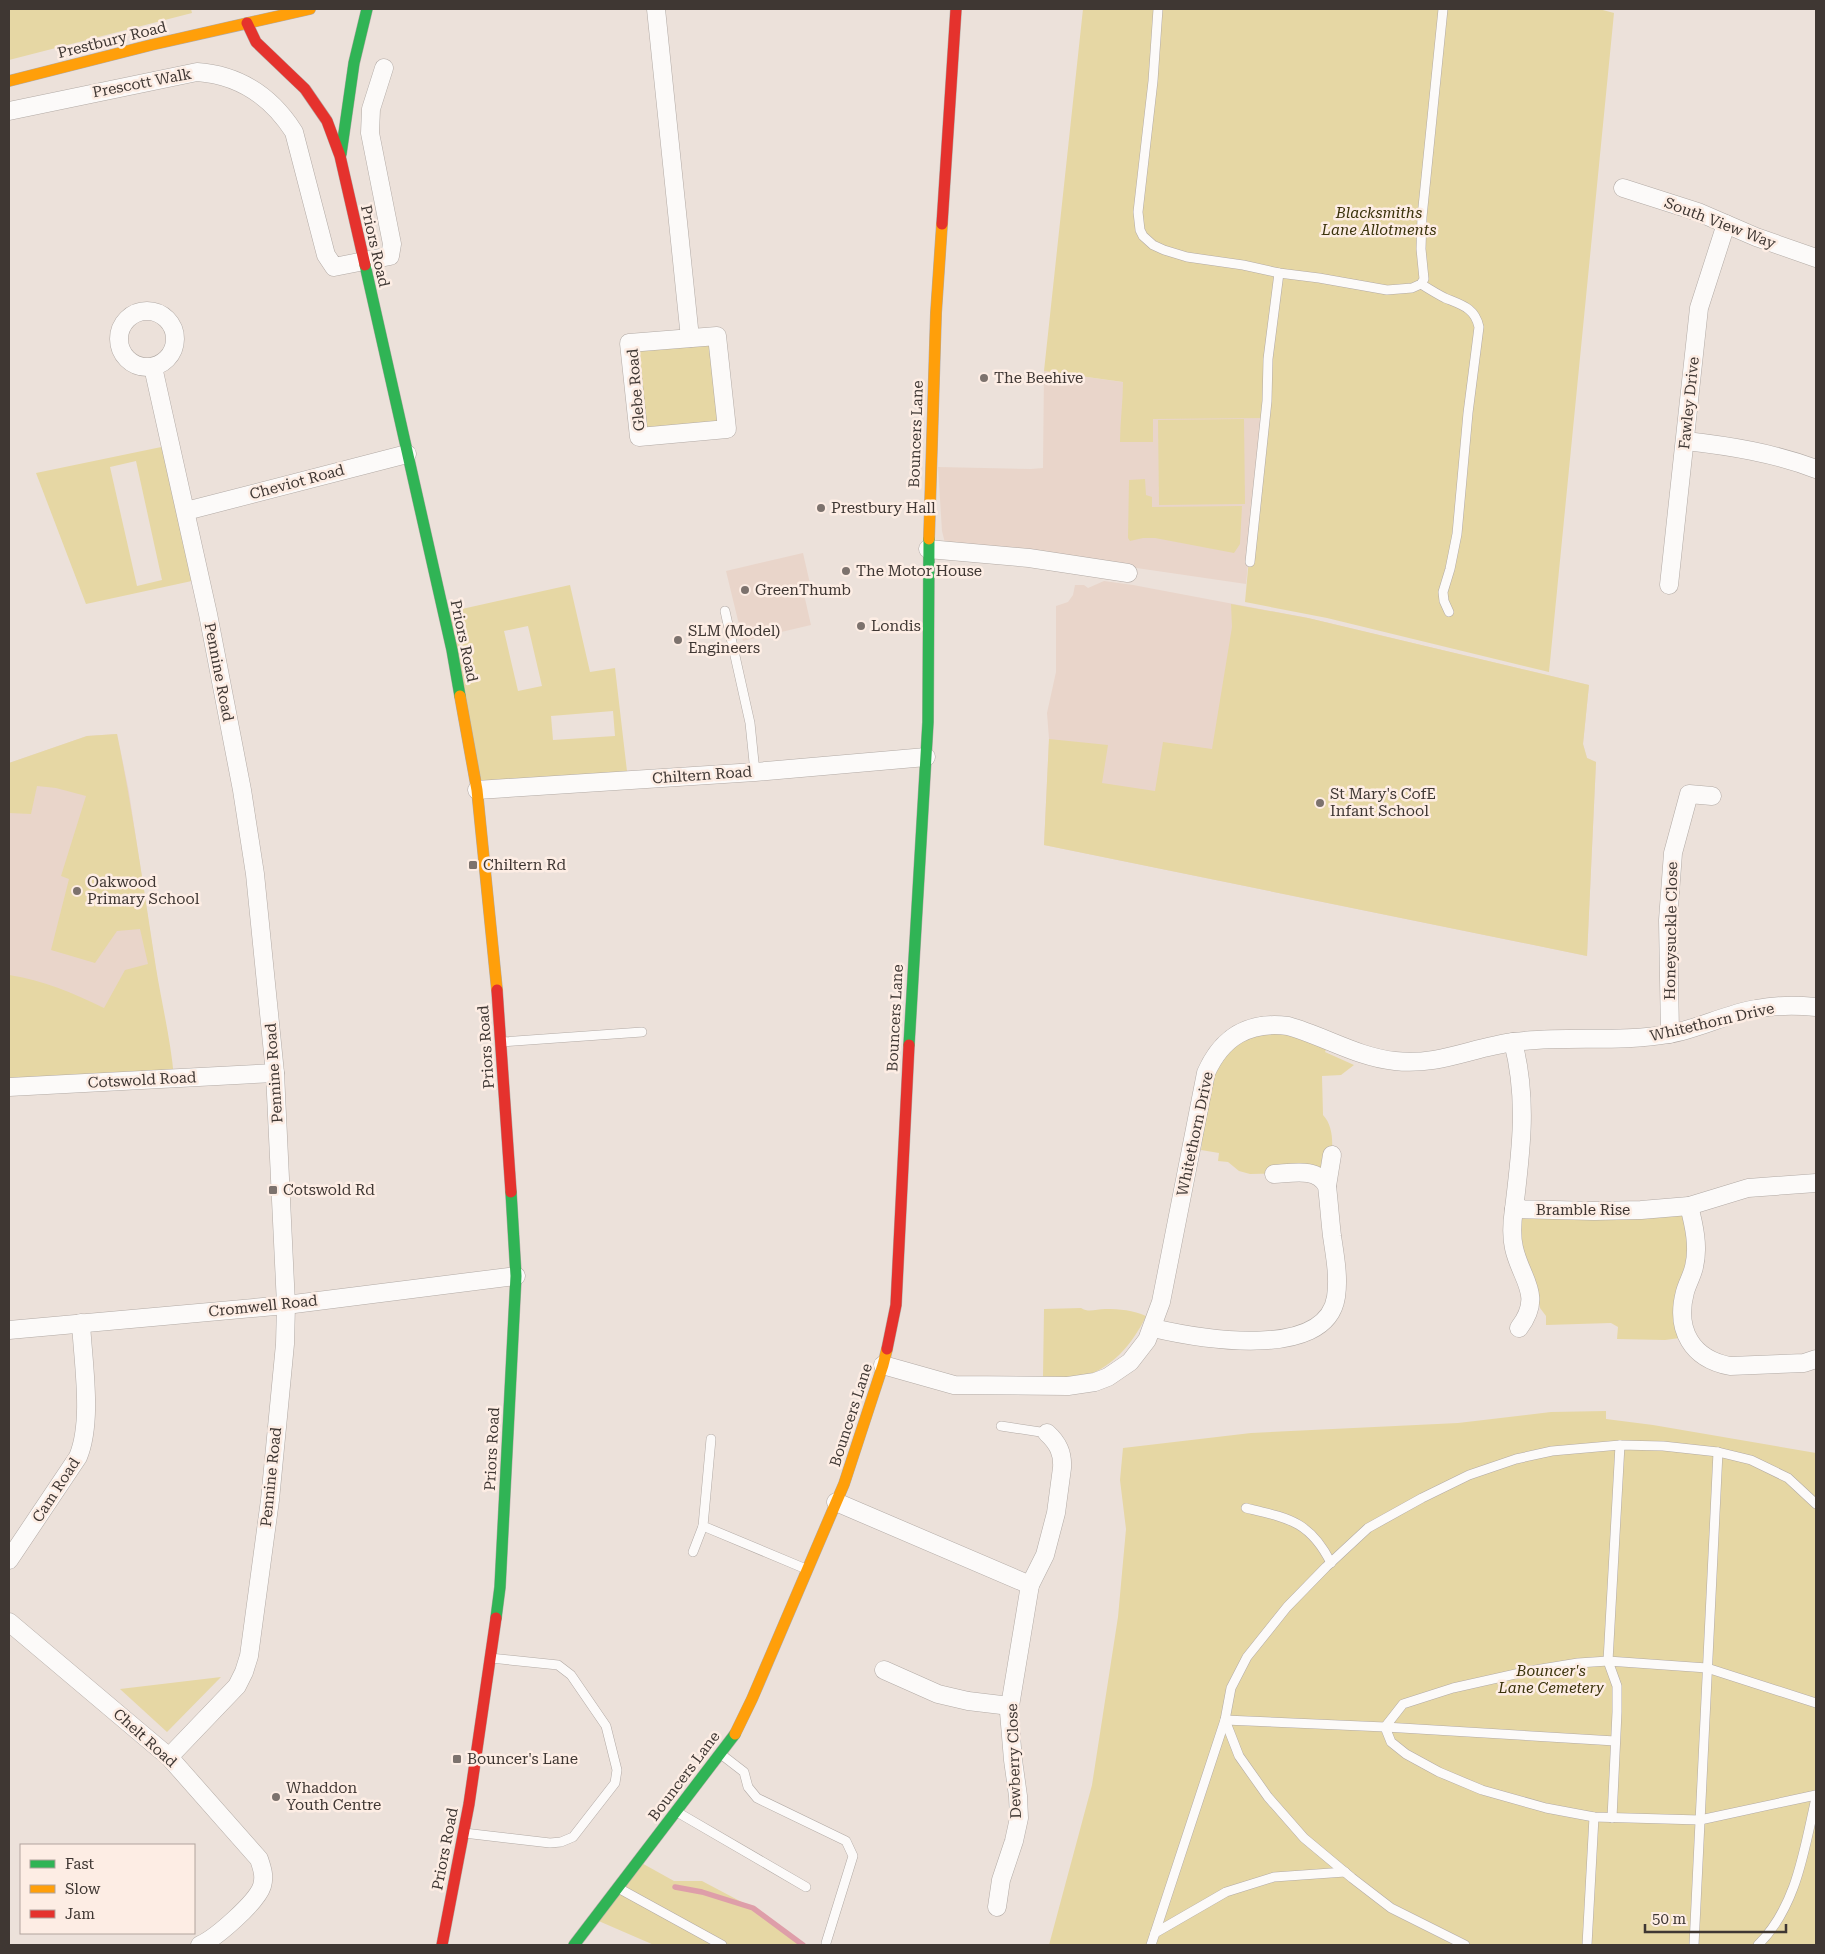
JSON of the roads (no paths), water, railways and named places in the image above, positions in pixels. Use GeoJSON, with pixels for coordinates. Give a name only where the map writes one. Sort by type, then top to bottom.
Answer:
{"type":"FeatureCollection","features":[{"type":"Feature","properties":{"kind":"main road","name":"Prestbury Road"},"geometry":{"type":"LineString","coordinates":[[9,81],[151,45],[310,9]]}},
{"type":"Feature","properties":{"kind":"main road","name":"Priors Road"},"geometry":{"type":"LineString","coordinates":[[340,156],[354,64],[367,9]]}},
{"type":"Feature","properties":{"kind":"main road","name":"Bouncers Lane"},"geometry":{"type":"LineString","coordinates":[[574,1945],[677,1812],[738,1729],[809,1570],[858,1444],[882,1365],[896,1305],[926,757],[928,549],[936,313],[956,9]]}},
{"type":"Feature","properties":{"kind":"main road","name":"Priors Road"},"geometry":{"type":"LineString","coordinates":[[247,23],[256,42],[305,89],[317,105],[327,121],[340,156],[452,650],[477,790],[499,1005],[516,1276],[500,1587],[464,1833],[442,1945]]}},
{"type":"Feature","properties":{"kind":"street"},"geometry":{"type":"LineString","coordinates":[[656,9],[690,338]]}},
{"type":"Feature","properties":{"kind":"street"},"geometry":{"type":"LineString","coordinates":[[363,261],[390,256],[392,244],[370,133],[371,109],[384,68]]}},
{"type":"Feature","properties":{"kind":"street","name":"Prescott Walk"},"geometry":{"type":"LineString","coordinates":[[9,111],[197,72],[232,78],[245,84],[268,100],[287,120],[294,132],[326,255],[334,267],[363,261]]}},
{"type":"Feature","properties":{"kind":"street","name":"South View Way"},"geometry":{"type":"LineString","coordinates":[[1623,188],[1698,212],[1786,248],[1816,258]]}},
{"type":"Feature","properties":{"kind":"street","name":"Fawley Drive"},"geometry":{"type":"LineString","coordinates":[[1669,585],[1699,308],[1726,224]]}},
{"type":"Feature","properties":{"kind":"street","name":"Glebe Road"},"geometry":{"type":"LineString","coordinates":[[717,336],[727,429],[639,437],[629,343],[690,338],[717,336]]}},
{"type":"Feature","properties":{"kind":"street","name":"Pennine Road"},"geometry":{"type":"LineString","coordinates":[[153,367],[215,648],[242,790],[255,874],[275,1073],[286,1305],[285,1344],[270,1500],[249,1656],[237,1686],[169,1757]]}},
{"type":"Feature","properties":{"kind":"street"},"geometry":{"type":"LineString","coordinates":[[1686,441],[1732,446],[1770,454],[1816,469]]}},
{"type":"Feature","properties":{"kind":"street","name":"Cheviot Road"},"geometry":{"type":"LineString","coordinates":[[186,511],[407,454]]}},
{"type":"Feature","properties":{"kind":"street"},"geometry":{"type":"LineString","coordinates":[[928,549],[1029,558],[1128,573]]}},
{"type":"Feature","properties":{"kind":"street","name":"Chiltern Road"},"geometry":{"type":"LineString","coordinates":[[477,790],[756,772],[926,757]]}},
{"type":"Feature","properties":{"kind":"street","name":"Honeysuckle Close"},"geometry":{"type":"LineString","coordinates":[[1670,1034],[1668,920],[1672,853],[1690,794],[1712,796]]}},
{"type":"Feature","properties":{"kind":"street","name":"Whitethorn Drive"},"geometry":{"type":"LineString","coordinates":[[882,1365],[954,1385],[1082,1385],[1108,1377],[1130,1362],[1147,1340],[1161,1302],[1206,1073],[1218,1051],[1228,1041],[1251,1028],[1276,1024],[1300,1029],[1374,1058],[1412,1062],[1446,1059],[1513,1042],[1564,1038],[1626,1040],[1670,1034],[1755,1009],[1777,1006],[1816,1007]]}},
{"type":"Feature","properties":{"kind":"street","name":"Bramble Rise"},"geometry":{"type":"LineString","coordinates":[[1513,1042],[1519,1064],[1523,1108],[1514,1209],[1603,1211],[1689,1206],[1748,1188],[1816,1183]]}},
{"type":"Feature","properties":{"kind":"street","name":"Cotswold Road"},"geometry":{"type":"LineString","coordinates":[[9,1087],[275,1073]]}},
{"type":"Feature","properties":{"kind":"street"},"geometry":{"type":"LineString","coordinates":[[1153,1328],[1201,1338],[1249,1340],[1297,1336],[1319,1325],[1330,1313],[1336,1298],[1336,1255],[1327,1186],[1332,1156]]}},
{"type":"Feature","properties":{"kind":"street"},"geometry":{"type":"LineString","coordinates":[[1274,1174],[1314,1174],[1324,1180],[1327,1186]]}},
{"type":"Feature","properties":{"kind":"street"},"geometry":{"type":"LineString","coordinates":[[1689,1206],[1694,1226],[1696,1250],[1694,1266],[1685,1293],[1682,1312],[1684,1328],[1692,1344],[1707,1358],[1730,1366],[1804,1363],[1816,1359]]}},
{"type":"Feature","properties":{"kind":"street"},"geometry":{"type":"LineString","coordinates":[[1514,1209],[1512,1228],[1514,1250],[1530,1294],[1528,1313],[1519,1328]]}},
{"type":"Feature","properties":{"kind":"street","name":"Cromwell Road"},"geometry":{"type":"LineString","coordinates":[[9,1330],[286,1305],[516,1276]]}},
{"type":"Feature","properties":{"kind":"street","name":"Cam Road"},"geometry":{"type":"LineString","coordinates":[[9,1560],[78,1457],[82,1448],[86,1419],[81,1323]]}},
{"type":"Feature","properties":{"kind":"street","name":"Dewberry Close"},"geometry":{"type":"LineString","coordinates":[[997,1907],[1001,1880],[1014,1841],[1019,1818],[1010,1706],[1030,1584],[1045,1555],[1056,1514],[1062,1468],[1059,1447],[1047,1433]]}},
{"type":"Feature","properties":{"kind":"street"},"geometry":{"type":"LineString","coordinates":[[836,1502],[1030,1584]]}},
{"type":"Feature","properties":{"kind":"street","name":"Chelt Road"},"geometry":{"type":"LineString","coordinates":[[9,1622],[169,1757],[259,1859],[263,1871],[262,1885],[254,1899],[212,1940],[200,1945]]}},
{"type":"Feature","properties":{"kind":"street"},"geometry":{"type":"LineString","coordinates":[[884,1670],[938,1694],[968,1701],[1010,1706]]}},
{"type":"Feature","properties":{"kind":"lane"},"geometry":{"type":"LineString","coordinates":[[1158,9],[1153,81],[1138,212],[1140,230],[1147,240],[1164,250],[1187,257],[1387,290],[1412,288],[1421,284],[1424,279],[1421,249],[1422,217],[1443,9]]}},
{"type":"Feature","properties":{"kind":"lane"},"geometry":{"type":"LineString","coordinates":[[1250,562],[1267,401],[1268,358],[1279,273]]}},
{"type":"Feature","properties":{"kind":"lane"},"geometry":{"type":"LineString","coordinates":[[1421,284],[1443,297],[1468,307],[1474,314],[1479,327],[1469,404],[1457,534],[1443,592],[1448,612]]}},
{"type":"Feature","properties":{"kind":"lane"},"geometry":{"type":"LineString","coordinates":[[725,611],[750,722],[756,772]]}},
{"type":"Feature","properties":{"kind":"lane"},"geometry":{"type":"LineString","coordinates":[[501,1042],[642,1032]]}},
{"type":"Feature","properties":{"kind":"lane"},"geometry":{"type":"LineString","coordinates":[[1001,1426],[1047,1433]]}},
{"type":"Feature","properties":{"kind":"lane"},"geometry":{"type":"LineString","coordinates":[[693,1552],[703,1526],[710,1439]]}},
{"type":"Feature","properties":{"kind":"lane"},"geometry":{"type":"LineString","coordinates":[[1612,1818],[1618,1712],[1617,1686],[1608,1661],[1620,1445]]}},
{"type":"Feature","properties":{"kind":"lane"},"geometry":{"type":"LineString","coordinates":[[1151,1945],[1225,1720],[1231,1688],[1247,1657],[1287,1607],[1368,1528],[1469,1475],[1516,1459],[1552,1451],[1620,1445],[1663,1446],[1718,1452],[1751,1460],[1788,1478],[1816,1504]]}},
{"type":"Feature","properties":{"kind":"lane"},"geometry":{"type":"LineString","coordinates":[[1694,1945],[1718,1452]]}},
{"type":"Feature","properties":{"kind":"lane"},"geometry":{"type":"LineString","coordinates":[[1246,1508],[1277,1515],[1308,1529],[1319,1541],[1331,1562]]}},
{"type":"Feature","properties":{"kind":"lane"},"geometry":{"type":"LineString","coordinates":[[703,1526],[809,1570]]}},
{"type":"Feature","properties":{"kind":"lane"},"geometry":{"type":"LineString","coordinates":[[464,1833],[550,1844],[561,1842],[572,1836],[579,1829],[615,1783],[617,1770],[606,1726],[592,1702],[566,1669],[558,1665],[490,1658]]}},
{"type":"Feature","properties":{"kind":"lane"},"geometry":{"type":"LineString","coordinates":[[1385,1727],[1403,1704],[1453,1688],[1530,1671],[1578,1663],[1608,1661],[1707,1668],[1816,1703]]}},
{"type":"Feature","properties":{"kind":"lane"},"geometry":{"type":"LineString","coordinates":[[1225,1720],[1385,1727],[1615,1741]]}},
{"type":"Feature","properties":{"kind":"lane"},"geometry":{"type":"LineString","coordinates":[[1225,1720],[1239,1756],[1268,1797],[1304,1838],[1391,1908],[1465,1945]]}},
{"type":"Feature","properties":{"kind":"lane"},"geometry":{"type":"LineString","coordinates":[[1385,1727],[1391,1742],[1406,1754],[1439,1772],[1482,1790],[1546,1808],[1594,1817],[1700,1820],[1816,1796],[1794,1888],[1776,1923],[1758,1945]]}},
{"type":"Feature","properties":{"kind":"lane"},"geometry":{"type":"LineString","coordinates":[[721,1754],[744,1772],[748,1787],[757,1798],[846,1841],[853,1856],[826,1943]]}},
{"type":"Feature","properties":{"kind":"lane"},"geometry":{"type":"LineString","coordinates":[[677,1812],[806,1887]]}},
{"type":"Feature","properties":{"kind":"lane"},"geometry":{"type":"LineString","coordinates":[[1587,1945],[1594,1817]]}},
{"type":"Feature","properties":{"kind":"lane"},"geometry":{"type":"LineString","coordinates":[[1155,1934],[1226,1892],[1274,1877],[1345,1872]]}},
{"type":"Feature","properties":{"kind":"lane"},"geometry":{"type":"LineString","coordinates":[[618,1888],[722,1945]]}},
{"type":"Feature","properties":{"kind":"waterway"},"geometry":{"type":"LineString","coordinates":[[675,1887],[702,1892],[753,1908],[803,1945]]}},
{"type":"Feature","properties":{"kind":"place","name":"The Beehive"},"geometry":{"type":"Point","coordinates":[984,378]}},
{"type":"Feature","properties":{"kind":"place","name":"Prestbury Hall"},"geometry":{"type":"Point","coordinates":[821,508]}},
{"type":"Feature","properties":{"kind":"place","name":"The Motor House"},"geometry":{"type":"Point","coordinates":[846,571]}},
{"type":"Feature","properties":{"kind":"place","name":"GreenThumb"},"geometry":{"type":"Point","coordinates":[745,590]}},
{"type":"Feature","properties":{"kind":"place","name":"Londis"},"geometry":{"type":"Point","coordinates":[861,626]}},
{"type":"Feature","properties":{"kind":"place","name":"SLM (Model) Engineers"},"geometry":{"type":"Point","coordinates":[678,640]}},
{"type":"Feature","properties":{"kind":"place","name":"St Mary's CofE Infant School"},"geometry":{"type":"Point","coordinates":[1320,803]}},
{"type":"Feature","properties":{"kind":"place","name":"Chiltern Rd"},"geometry":{"type":"Point","coordinates":[473,865]}},
{"type":"Feature","properties":{"kind":"place","name":"Oakwood Primary School"},"geometry":{"type":"Point","coordinates":[77,891]}},
{"type":"Feature","properties":{"kind":"place","name":"Cotswold Rd"},"geometry":{"type":"Point","coordinates":[273,1190]}},
{"type":"Feature","properties":{"kind":"place","name":"Bouncer's Lane"},"geometry":{"type":"Point","coordinates":[457,1759]}},
{"type":"Feature","properties":{"kind":"place","name":"Whaddon Youth Centre"},"geometry":{"type":"Point","coordinates":[276,1797]}},
{"type":"Feature","properties":{"kind":"park label","name":"Blacksmiths Lane Allotments"},"geometry":{"type":"Point","coordinates":[1379,222]}},
{"type":"Feature","properties":{"kind":"park label","name":"Bouncer's Lane Cemetery"},"geometry":{"type":"Point","coordinates":[1551,1680]}}]}
